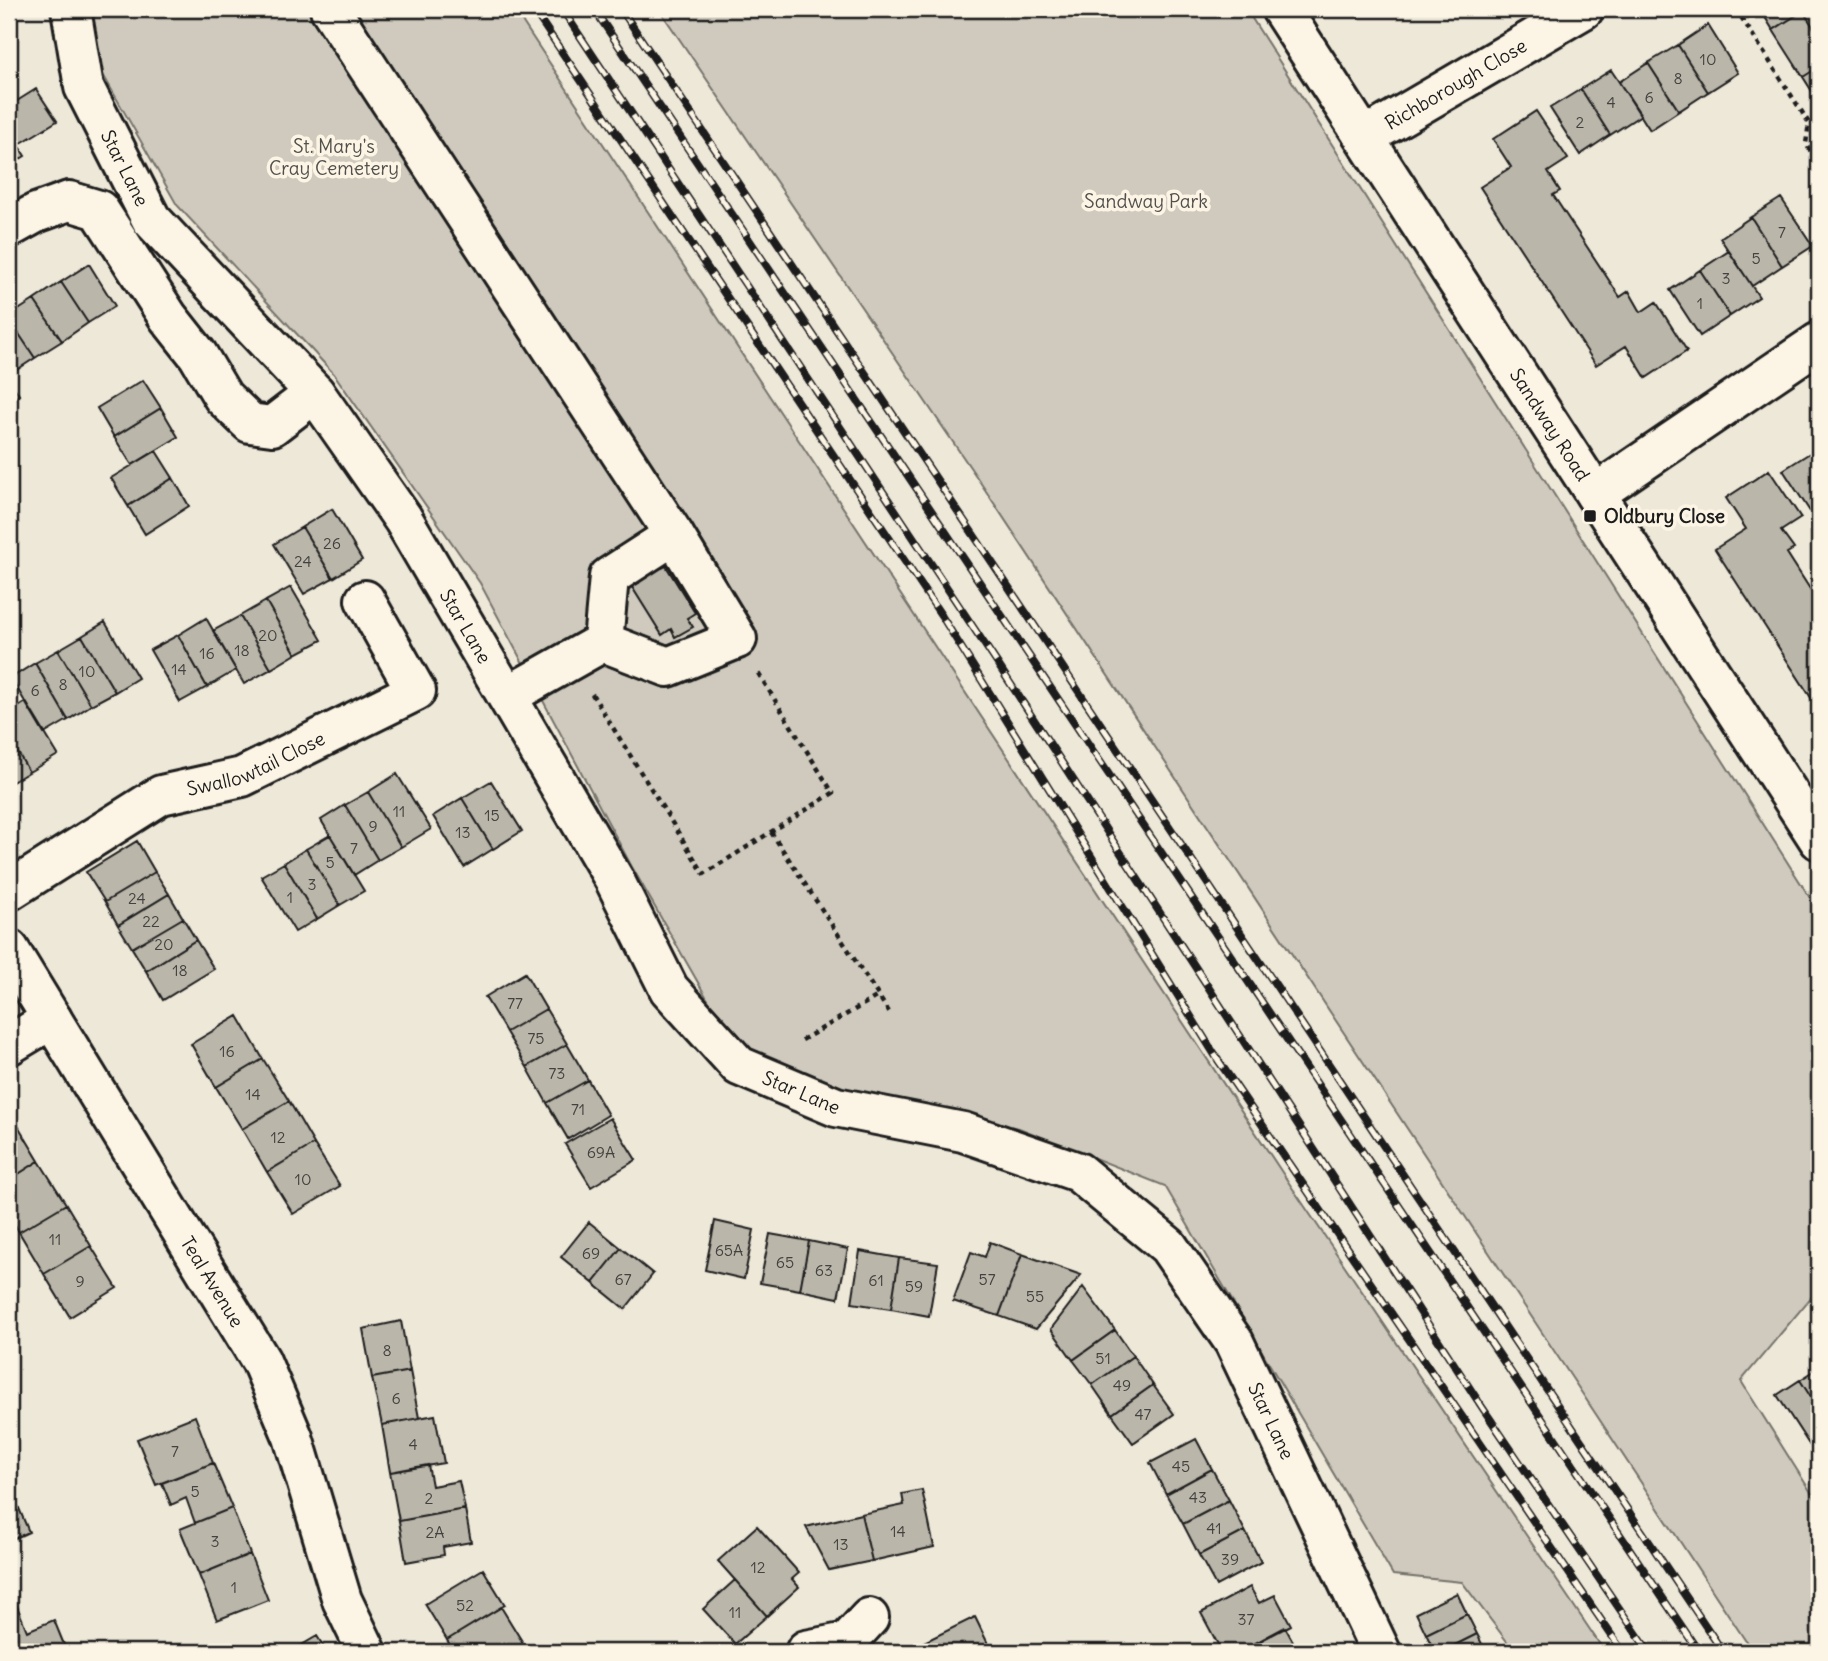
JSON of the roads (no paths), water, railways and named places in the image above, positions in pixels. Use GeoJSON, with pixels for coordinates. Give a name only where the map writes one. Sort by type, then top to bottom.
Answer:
{"type":"FeatureCollection","features":[{"type":"Feature","properties":{"kind":"street","name":"Star Lane"},"geometry":{"type":"LineString","coordinates":[[71,9],[84,87],[151,219],[314,393],[404,519],[614,879],[669,989],[739,1066],[836,1107],[963,1132],[1078,1172],[1168,1246],[1234,1342],[1381,1652]]}},
{"type":"Feature","properties":{"kind":"street"},"geometry":{"type":"LineString","coordinates":[[330,9],[674,535],[737,639],[668,667],[603,642]]}},
{"type":"Feature","properties":{"kind":"street","name":"Sandway Road"},"geometry":{"type":"LineString","coordinates":[[1281,9],[1819,840]]}},
{"type":"Feature","properties":{"kind":"street","name":"Richborough Close"},"geometry":{"type":"LineString","coordinates":[[1364,138],[1584,9]]}},
{"type":"Feature","properties":{"kind":"street"},"geometry":{"type":"LineString","coordinates":[[9,228],[36,213],[69,201],[99,210],[168,317],[198,355],[223,397],[250,424],[272,426],[314,393]]}},
{"type":"Feature","properties":{"kind":"street"},"geometry":{"type":"LineString","coordinates":[[1595,494],[1819,342]]}},
{"type":"Feature","properties":{"kind":"street"},"geometry":{"type":"LineString","coordinates":[[603,642],[609,577],[674,535]]}},
{"type":"Feature","properties":{"kind":"street","name":"Swallowtail Close"},"geometry":{"type":"LineString","coordinates":[[9,891],[161,795],[242,777],[416,691],[365,600]]}},
{"type":"Feature","properties":{"kind":"street"},"geometry":{"type":"LineString","coordinates":[[507,696],[603,642]]}},
{"type":"Feature","properties":{"kind":"street","name":"Teal Avenue"},"geometry":{"type":"LineString","coordinates":[[9,949],[261,1360],[293,1437],[342,1600],[364,1646]]}},
{"type":"Feature","properties":{"kind":"street"},"geometry":{"type":"LineString","coordinates":[[9,1045],[52,1019]]}},
{"type":"Feature","properties":{"kind":"street"},"geometry":{"type":"LineString","coordinates":[[806,1650],[856,1637]]}},
{"type":"Feature","properties":{"kind":"railway"},"geometry":{"type":"LineString","coordinates":[[533,9],[941,615],[1218,1060],[1623,1652]]}},
{"type":"Feature","properties":{"kind":"railway"},"geometry":{"type":"LineString","coordinates":[[562,9],[997,663],[1482,1407],[1649,1652]]}},
{"type":"Feature","properties":{"kind":"railway"},"geometry":{"type":"LineString","coordinates":[[594,9],[1699,1652]]}},
{"type":"Feature","properties":{"kind":"railway"},"geometry":{"type":"LineString","coordinates":[[621,9],[1723,1652]]}},
{"type":"Feature","properties":{"kind":"place","name":"Oldbury Close"},"geometry":{"type":"Point","coordinates":[1590,516]}},
{"type":"Feature","properties":{"kind":"park label","name":"St. Mary's Cray Cemetery"},"geometry":{"type":"Point","coordinates":[334,157]}},
{"type":"Feature","properties":{"kind":"park label","name":"Sandway Park"},"geometry":{"type":"Point","coordinates":[1146,201]}}]}
